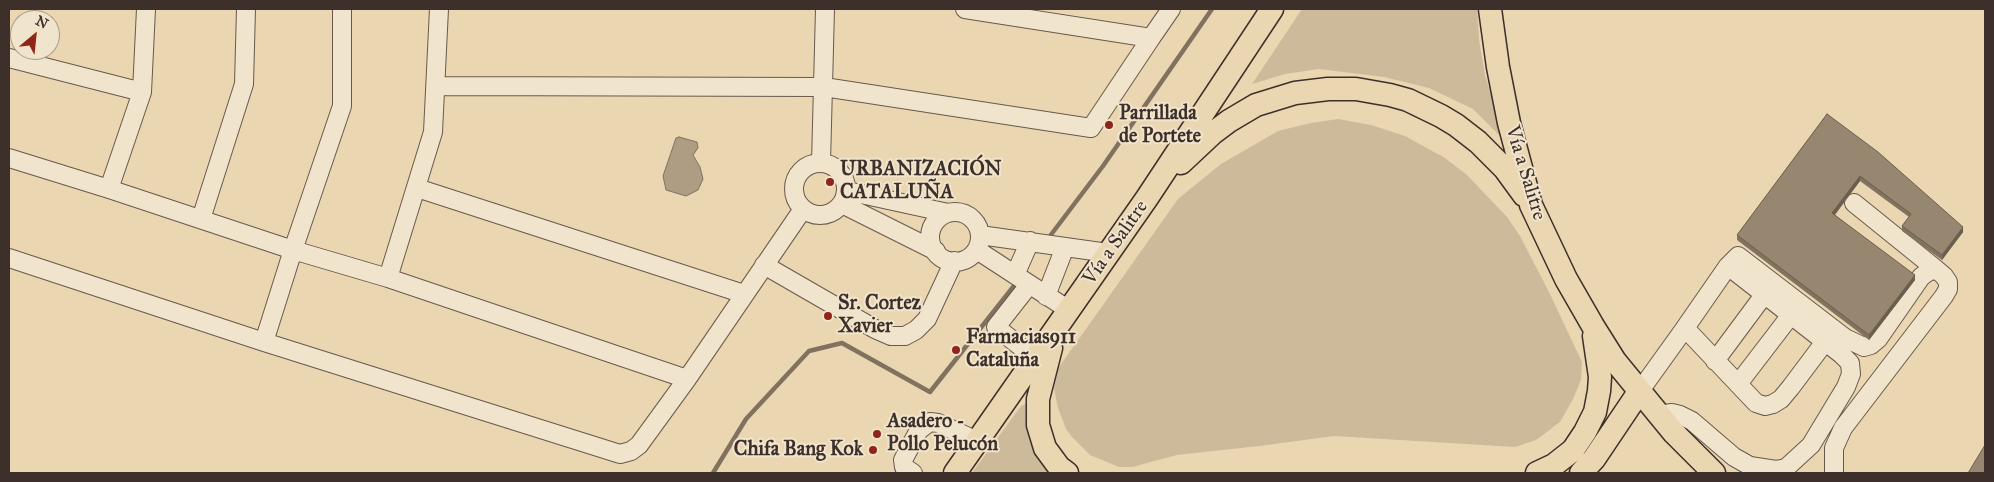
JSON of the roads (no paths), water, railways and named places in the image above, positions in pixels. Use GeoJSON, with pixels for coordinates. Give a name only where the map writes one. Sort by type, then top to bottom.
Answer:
{"type":"FeatureCollection","features":[{"type":"Feature","properties":{"kind":"main road","name":"Vía a Salitre"},"geometry":{"type":"LineString","coordinates":[[955,473],[1147,198],[1272,9]]}},
{"type":"Feature","properties":{"kind":"main road","name":"Vía a Salitre"},"geometry":{"type":"LineString","coordinates":[[1490,9],[1498,67],[1509,123],[1532,205],[1566,279],[1592,326]]}},
{"type":"Feature","properties":{"kind":"main road"},"geometry":{"type":"LineString","coordinates":[[1147,198],[1200,144],[1241,113],[1270,100],[1294,93],[1342,89],[1390,95],[1441,116],[1478,142],[1505,169],[1532,205]]}},
{"type":"Feature","properties":{"kind":"main road"},"geometry":{"type":"LineString","coordinates":[[1592,326],[1639,392],[1658,415],[1714,473]]}},
{"type":"Feature","properties":{"kind":"main road"},"geometry":{"type":"LineString","coordinates":[[1537,473],[1554,465],[1573,450],[1585,432],[1594,412],[1600,377],[1592,326]]}},
{"type":"Feature","properties":{"kind":"main road"},"geometry":{"type":"LineString","coordinates":[[1056,330],[1044,371],[1037,412],[1038,425],[1045,448],[1055,462],[1067,473]]}},
{"type":"Feature","properties":{"kind":"main road"},"geometry":{"type":"LineString","coordinates":[[1581,473],[1594,459],[1639,392]]}},
{"type":"Feature","properties":{"kind":"street"},"geometry":{"type":"LineString","coordinates":[[109,189],[142,92],[146,9]]}},
{"type":"Feature","properties":{"kind":"street"},"geometry":{"type":"LineString","coordinates":[[201,219],[244,84],[246,9]]}},
{"type":"Feature","properties":{"kind":"street"},"geometry":{"type":"LineString","coordinates":[[264,342],[342,106],[342,9]]}},
{"type":"Feature","properties":{"kind":"street"},"geometry":{"type":"LineString","coordinates":[[388,278],[433,132],[439,9]]}},
{"type":"Feature","properties":{"kind":"street"},"geometry":{"type":"LineString","coordinates":[[821,163],[824,87],[824,9]]}},
{"type":"Feature","properties":{"kind":"street"},"geometry":{"type":"LineString","coordinates":[[965,9],[1151,38]]}},
{"type":"Feature","properties":{"kind":"street"},"geometry":{"type":"LineString","coordinates":[[436,86],[824,87],[1091,128],[1171,9]]}},
{"type":"Feature","properties":{"kind":"street"},"geometry":{"type":"LineString","coordinates":[[9,58],[142,92]]}},
{"type":"Feature","properties":{"kind":"street"},"geometry":{"type":"LineString","coordinates":[[9,158],[293,250],[388,278],[687,379]]}},
{"type":"Feature","properties":{"kind":"street"},"geometry":{"type":"LineString","coordinates":[[812,164],[830,165],[842,175],[844,198],[834,212],[824,216],[812,215],[802,209],[797,202],[794,184],[798,175],[812,164]]}},
{"type":"Feature","properties":{"kind":"street"},"geometry":{"type":"LineString","coordinates":[[417,188],[744,294]]}},
{"type":"Feature","properties":{"kind":"street"},"geometry":{"type":"LineString","coordinates":[[844,198],[948,213],[959,212],[970,216],[977,224],[979,242],[967,259],[954,261],[944,258],[936,251],[844,198]]}},
{"type":"Feature","properties":{"kind":"street"},"geometry":{"type":"LineString","coordinates":[[1834,473],[1834,448],[1843,428],[1948,289],[1948,282],[1944,276],[1854,203]]}},
{"type":"Feature","properties":{"kind":"street"},"geometry":{"type":"LineString","coordinates":[[9,258],[264,342],[620,454],[631,451],[639,445],[687,379],[802,209]]}},
{"type":"Feature","properties":{"kind":"street"},"geometry":{"type":"LineString","coordinates":[[936,251],[931,240],[932,229],[938,219],[948,213]]}},
{"type":"Feature","properties":{"kind":"street"},"geometry":{"type":"LineString","coordinates":[[979,242],[1030,242],[1108,253]]}},
{"type":"Feature","properties":{"kind":"street"},"geometry":{"type":"LineString","coordinates":[[979,242],[1022,280],[1069,310]]}},
{"type":"Feature","properties":{"kind":"street"},"geometry":{"type":"LineString","coordinates":[[1030,242],[1022,280],[996,327],[1036,359]]}},
{"type":"Feature","properties":{"kind":"street"},"geometry":{"type":"LineString","coordinates":[[1046,296],[1065,247]]}},
{"type":"Feature","properties":{"kind":"street"},"geometry":{"type":"LineString","coordinates":[[1639,392],[1736,256],[1740,257],[1829,337],[1840,354],[1850,363],[1851,374],[1846,387],[1811,444],[1786,468],[1776,470],[1750,466],[1734,457],[1692,421],[1672,412],[1658,415]]}},
{"type":"Feature","properties":{"kind":"street"},"geometry":{"type":"LineString","coordinates":[[764,266],[875,329],[891,336],[905,336],[916,330],[927,319],[954,261]]}},
{"type":"Feature","properties":{"kind":"street"},"geometry":{"type":"LineString","coordinates":[[1728,266],[1764,295],[1796,309]]}},
{"type":"Feature","properties":{"kind":"street"},"geometry":{"type":"LineString","coordinates":[[1829,337],[1864,347],[1871,345],[1878,339],[1921,277],[1929,271],[1937,270]]}},
{"type":"Feature","properties":{"kind":"street"},"geometry":{"type":"LineString","coordinates":[[1715,361],[1764,295]]}},
{"type":"Feature","properties":{"kind":"street"},"geometry":{"type":"LineString","coordinates":[[1738,384],[1796,309]]}},
{"type":"Feature","properties":{"kind":"street"},"geometry":{"type":"LineString","coordinates":[[1684,328],[1756,403],[1765,406],[1781,399],[1829,337]]}},
{"type":"Feature","properties":{"kind":"street"},"geometry":{"type":"LineString","coordinates":[[906,471],[903,460],[910,445],[919,430],[930,422],[938,423],[978,441]]}},
{"type":"Feature","properties":{"kind":"street"},"geometry":{"type":"LineString","coordinates":[[1798,458],[1809,454],[1818,454],[1834,473]]}},
{"type":"Feature","properties":{"kind":"waterway"},"geometry":{"type":"LineString","coordinates":[[1047,240],[1103,166],[1212,9]]}},
{"type":"Feature","properties":{"kind":"waterway"},"geometry":{"type":"LineString","coordinates":[[713,473],[746,419],[809,351],[842,343],[930,392],[1017,282]]}},
{"type":"Feature","properties":{"kind":"place","name":"Parrillada de Portete"},"geometry":{"type":"Point","coordinates":[1109,125]}},
{"type":"Feature","properties":{"kind":"place","name":"URBANIZACIÓN CATALUÑA"},"geometry":{"type":"Point","coordinates":[830,182]}},
{"type":"Feature","properties":{"kind":"place","name":"Sr. Cortez Xavier"},"geometry":{"type":"Point","coordinates":[828,316]}},
{"type":"Feature","properties":{"kind":"place","name":"Farmacias911 Cataluña"},"geometry":{"type":"Point","coordinates":[956,350]}},
{"type":"Feature","properties":{"kind":"place","name":"Asadero - Pollo Pelucón"},"geometry":{"type":"Point","coordinates":[877,434]}},
{"type":"Feature","properties":{"kind":"place","name":"Chifa Bang Kok"},"geometry":{"type":"Point","coordinates":[873,450]}}]}
